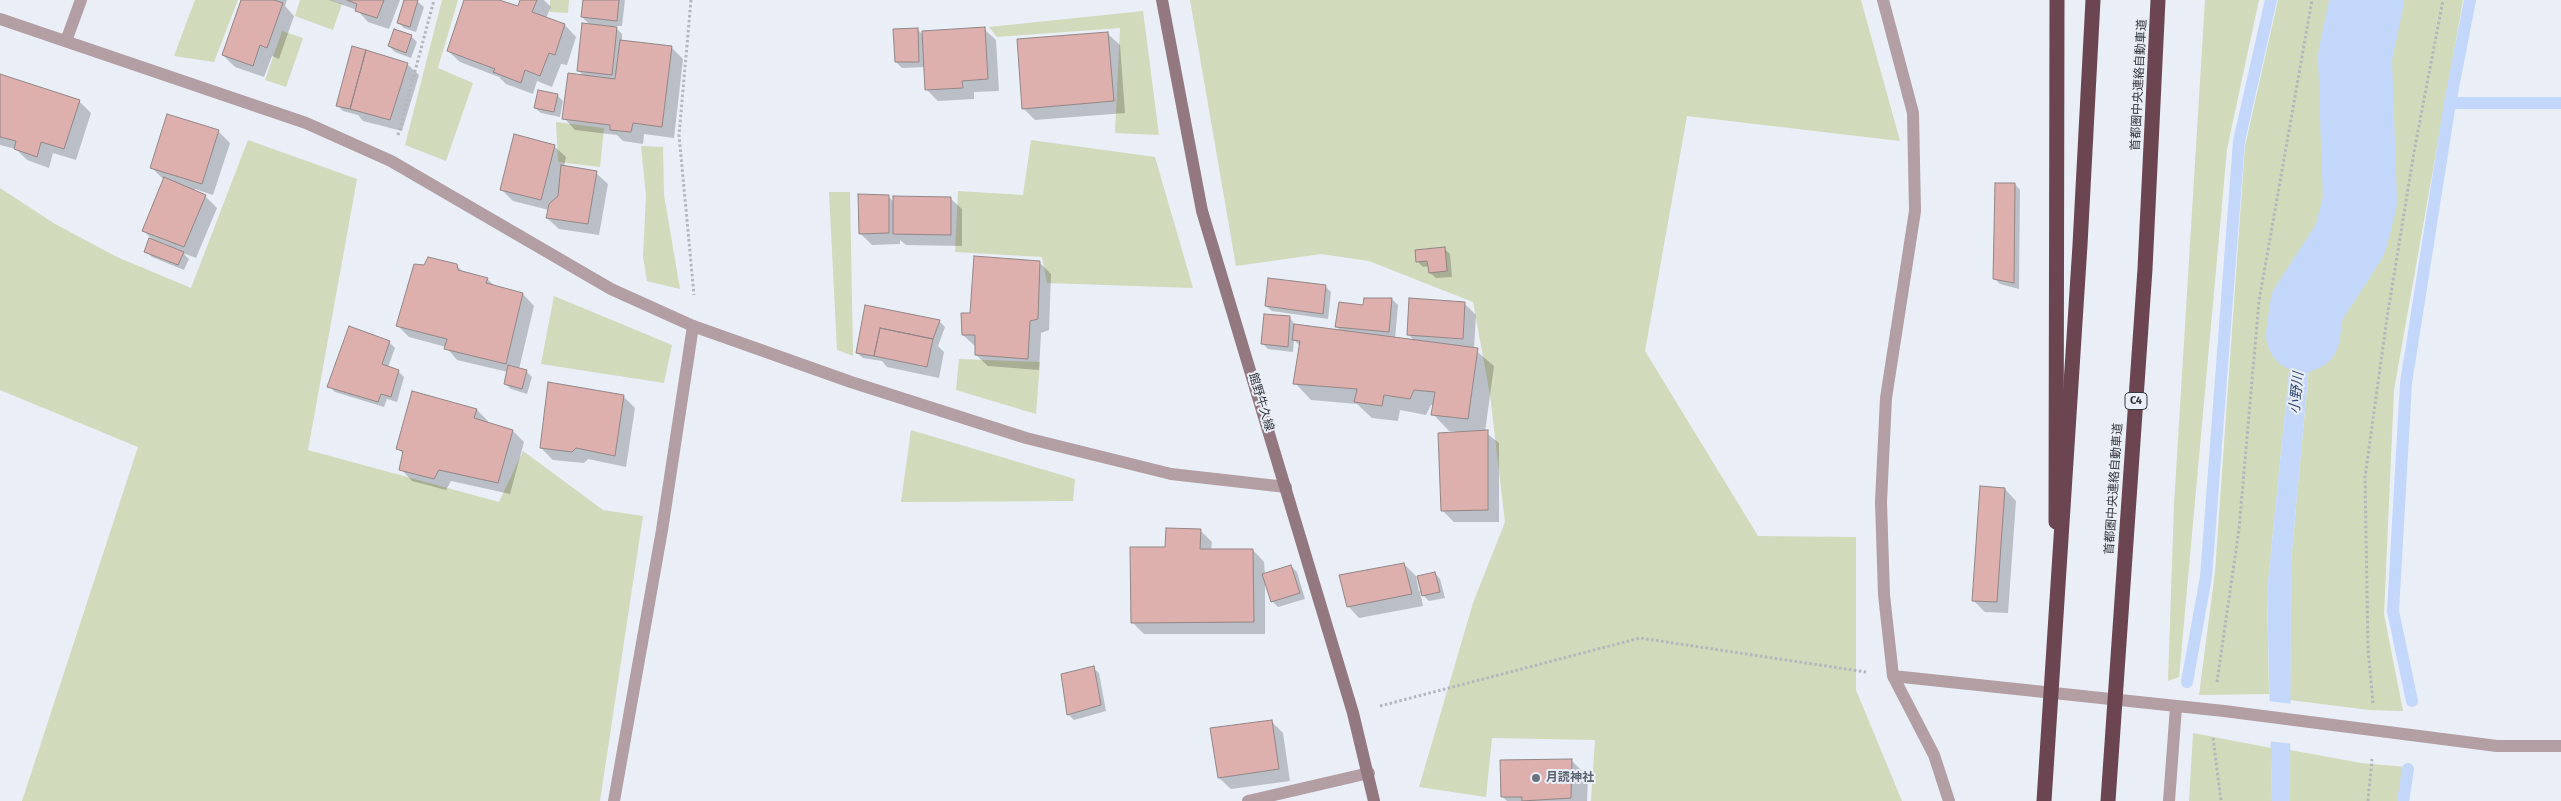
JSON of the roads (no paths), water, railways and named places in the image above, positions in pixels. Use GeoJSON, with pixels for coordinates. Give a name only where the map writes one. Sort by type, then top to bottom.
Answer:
{"type":"FeatureCollection","features":[{"type":"Feature","properties":{"kind":"highway"},"geometry":{"type":"LineString","coordinates":[[2056,623],[2057,0]]}},
{"type":"Feature","properties":{"kind":"highway"},"geometry":{"type":"LineString","coordinates":[[2044,801],[2080,245],[2093,0]]}},
{"type":"Feature","properties":{"kind":"highway","name":"首都圏中央連絡自動車道"},"geometry":{"type":"LineString","coordinates":[[2108,801],[2145,269],[2158,0]]}},
{"type":"Feature","properties":{"kind":"main road","name":"館野牛久線"},"geometry":{"type":"LineString","coordinates":[[1162,0],[1202,211],[1353,714],[1369,773],[1374,801]]}},
{"type":"Feature","properties":{"kind":"street"},"geometry":{"type":"LineString","coordinates":[[66,41],[81,0]]}},
{"type":"Feature","properties":{"kind":"street"},"geometry":{"type":"LineString","coordinates":[[1883,0],[1913,113],[1915,211],[1886,398],[1881,502],[1884,595],[1893,676],[1934,755],[1949,801]]}},
{"type":"Feature","properties":{"kind":"street"},"geometry":{"type":"LineString","coordinates":[[0,18],[306,123],[392,161],[611,288],[693,326],[851,382],[1026,438],[1171,474],[1286,487]]}},
{"type":"Feature","properties":{"kind":"street"},"geometry":{"type":"LineString","coordinates":[[614,801],[662,530],[693,326]]}},
{"type":"Feature","properties":{"kind":"street"},"geometry":{"type":"LineString","coordinates":[[1893,676],[2219,711],[2497,746],[2561,746]]}},
{"type":"Feature","properties":{"kind":"street"},"geometry":{"type":"LineString","coordinates":[[2169,801],[2176,707]]}},
{"type":"Feature","properties":{"kind":"street"},"geometry":{"type":"LineString","coordinates":[[1248,801],[1369,773]]}},
{"type":"Feature","properties":{"kind":"water"},"geometry":{"type":"Polygon","coordinates":[[[2356,243],[2314,312],[2291,561],[2290,801],[2272,801],[2267,592],[2296,302],[2330,250],[2356,243]]]}},
{"type":"Feature","properties":{"kind":"waterway"},"geometry":{"type":"LineString","coordinates":[[2187,682],[2206,577],[2239,141],[2271,0]]}},
{"type":"Feature","properties":{"kind":"waterway","name":"小野川"},"geometry":{"type":"LineString","coordinates":[[2303,335],[2307,306],[2350,240],[2360,201],[2355,57],[2367,0]]}},
{"type":"Feature","properties":{"kind":"waterway"},"geometry":{"type":"LineString","coordinates":[[2412,701],[2393,611],[2406,383],[2450,103],[2470,0]]}},
{"type":"Feature","properties":{"kind":"waterway"},"geometry":{"type":"LineString","coordinates":[[2450,103],[2561,103]]}},
{"type":"Feature","properties":{"kind":"waterway"},"geometry":{"type":"LineString","coordinates":[[2403,801],[2408,769]]}},
{"type":"Feature","properties":{"kind":"place","name":"月読神社"},"geometry":{"type":"Point","coordinates":[1536,778]}}]}
